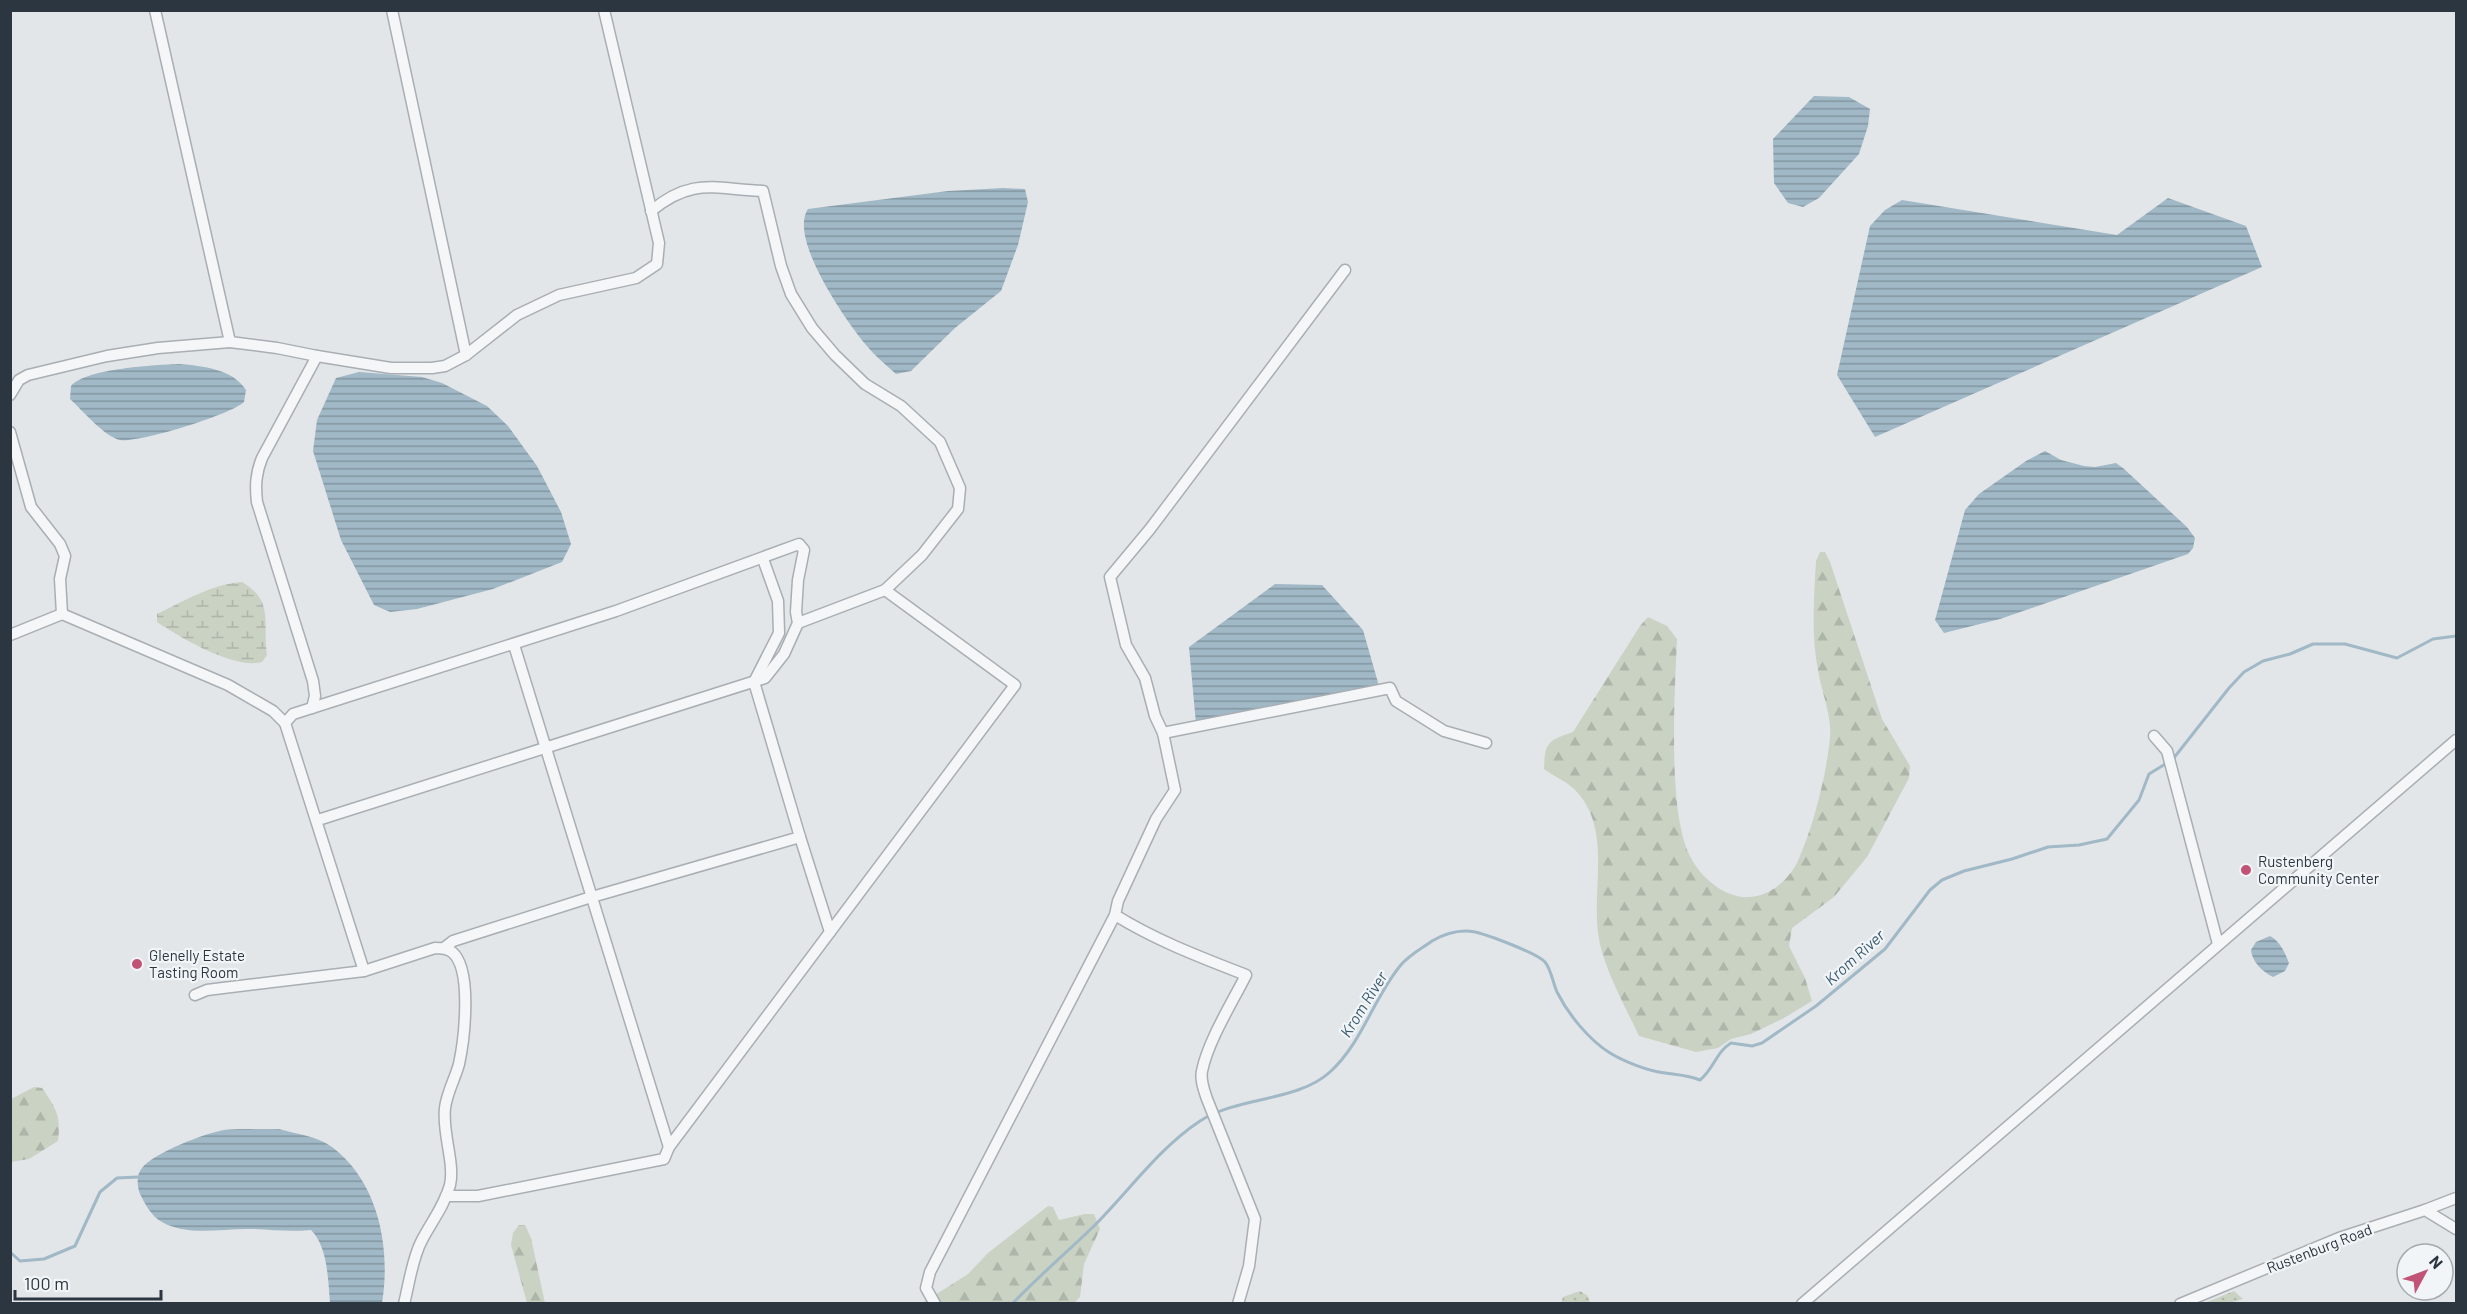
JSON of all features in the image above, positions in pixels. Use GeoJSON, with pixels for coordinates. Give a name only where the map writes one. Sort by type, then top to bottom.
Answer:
{"type":"FeatureCollection","features":[{"type":"Feature","properties":{"kind":"street"},"geometry":{"type":"LineString","coordinates":[[155,10],[230,342]]}},
{"type":"Feature","properties":{"kind":"street"},"geometry":{"type":"LineString","coordinates":[[393,10],[466,355]]}},
{"type":"Feature","properties":{"kind":"street"},"geometry":{"type":"LineString","coordinates":[[10,395],[15,379],[28,375],[107,356],[158,348],[230,342],[391,368],[445,366],[466,355],[517,315],[559,295],[636,278],[657,264],[659,243],[604,10]]}},
{"type":"Feature","properties":{"kind":"street"},"geometry":{"type":"LineString","coordinates":[[651,211],[666,199],[685,189],[712,186],[763,191],[781,266],[791,294],[812,328],[835,355],[865,384],[901,406],[940,441],[960,488],[958,509],[922,555],[885,590],[798,623]]}},
{"type":"Feature","properties":{"kind":"street"},"geometry":{"type":"LineString","coordinates":[[935,1304],[926,1288],[930,1272],[1115,915],[1118,901],[1156,819],[1174,790],[1163,733],[1155,716],[1145,678],[1126,645],[1110,577],[1150,529],[1345,270]]}},
{"type":"Feature","properties":{"kind":"street"},"geometry":{"type":"LineString","coordinates":[[312,708],[315,696],[313,681],[257,502],[255,486],[256,474],[262,458],[317,356]]}},
{"type":"Feature","properties":{"kind":"street"},"geometry":{"type":"LineString","coordinates":[[10,432],[31,507],[60,544],[65,556],[60,579],[62,614]]}},
{"type":"Feature","properties":{"kind":"street"},"geometry":{"type":"LineString","coordinates":[[285,723],[293,714],[514,645],[764,559],[799,544],[804,550],[798,580],[796,612],[798,623],[795,634],[775,668],[765,678],[548,749],[318,820]]}},
{"type":"Feature","properties":{"kind":"street"},"geometry":{"type":"LineString","coordinates":[[764,559],[778,601],[779,633],[754,682],[830,932]]}},
{"type":"Feature","properties":{"kind":"street"},"geometry":{"type":"LineString","coordinates":[[446,1196],[478,1196],[664,1159],[669,1147],[1015,685],[885,590]]}},
{"type":"Feature","properties":{"kind":"street"},"geometry":{"type":"LineString","coordinates":[[10,635],[62,614],[228,685],[273,711],[285,723],[318,820],[364,971]]}},
{"type":"Feature","properties":{"kind":"street"},"geometry":{"type":"LineString","coordinates":[[514,645],[548,749],[669,1147]]}},
{"type":"Feature","properties":{"kind":"street"},"geometry":{"type":"LineString","coordinates":[[1163,733],[1390,688],[1396,701],[1444,730],[1486,743]]}},
{"type":"Feature","properties":{"kind":"street"},"geometry":{"type":"LineString","coordinates":[[2154,736],[2167,751],[2218,944]]}},
{"type":"Feature","properties":{"kind":"street"},"geometry":{"type":"LineString","coordinates":[[1802,1304],[2457,740]]}},
{"type":"Feature","properties":{"kind":"street"},"geometry":{"type":"LineString","coordinates":[[444,948],[453,941],[800,837]]}},
{"type":"Feature","properties":{"kind":"street"},"geometry":{"type":"LineString","coordinates":[[1115,915],[1179,950],[1246,975],[1217,1033],[1201,1072],[1202,1086],[1255,1220],[1249,1266],[1238,1304]]}},
{"type":"Feature","properties":{"kind":"street"},"geometry":{"type":"LineString","coordinates":[[195,995],[223,987],[364,971],[435,948],[444,948],[458,959],[465,996],[462,1043],[445,1107],[444,1131],[452,1171],[438,1216],[420,1243],[404,1304]]}},
{"type":"Feature","properties":{"kind":"street","name":"Rustenburg Road"},"geometry":{"type":"LineString","coordinates":[[2180,1304],[2339,1238],[2457,1198]]}},
{"type":"Feature","properties":{"kind":"street"},"geometry":{"type":"LineString","coordinates":[[2425,1210],[2457,1229]]}},
{"type":"Feature","properties":{"kind":"green space"},"geometry":{"type":"Polygon","coordinates":[[[1820,552],[1825,552],[1830,562],[1882,719],[1910,766],[1909,778],[1867,857],[1834,897],[1792,928],[1789,946],[1805,978],[1812,1001],[1784,1018],[1751,1034],[1731,1039],[1718,1048],[1696,1052],[1639,1036],[1610,975],[1599,939],[1598,860],[1594,822],[1586,805],[1574,789],[1544,769],[1547,747],[1553,740],[1573,732],[1648,617],[1667,626],[1677,639],[1674,719],[1675,781],[1683,836],[1690,856],[1707,879],[1731,894],[1741,897],[1758,896],[1781,884],[1796,864],[1810,829],[1826,766],[1830,737],[1829,720],[1818,670],[1814,629],[1816,561],[1820,552]]]}},
{"type":"Feature","properties":{"kind":"green space"},"geometry":{"type":"Polygon","coordinates":[[[242,582],[252,589],[263,605],[267,655],[262,662],[251,663],[223,657],[179,636],[157,622],[157,614],[188,599],[220,586],[242,582]]]}},
{"type":"Feature","properties":{"kind":"green space"},"geometry":{"type":"Polygon","coordinates":[[[34,1087],[42,1088],[54,1107],[59,1125],[58,1141],[29,1159],[11,1162],[11,1099],[34,1087]]]}},
{"type":"Feature","properties":{"kind":"green space"},"geometry":{"type":"Polygon","coordinates":[[[1048,1206],[1053,1207],[1059,1220],[1094,1214],[1100,1229],[1084,1264],[1080,1297],[1074,1303],[921,1304],[968,1274],[988,1253],[1048,1206]]]}},
{"type":"Feature","properties":{"kind":"green space"},"geometry":{"type":"Polygon","coordinates":[[[519,1225],[525,1225],[531,1238],[545,1303],[527,1303],[511,1245],[513,1233],[519,1225]]]}},
{"type":"Feature","properties":{"kind":"green space"},"geometry":{"type":"Polygon","coordinates":[[[1580,1291],[1588,1296],[1590,1303],[1561,1303],[1563,1297],[1580,1291]]]}},
{"type":"Feature","properties":{"kind":"green space"},"geometry":{"type":"Polygon","coordinates":[[[2234,1291],[2243,1299],[2229,1303],[2205,1303],[2234,1291]]]}},
{"type":"Feature","properties":{"kind":"water"},"geometry":{"type":"Polygon","coordinates":[[[1814,96],[1849,97],[1870,109],[1868,126],[1859,154],[1819,198],[1803,207],[1788,203],[1774,183],[1773,139],[1814,96]]]}},
{"type":"Feature","properties":{"kind":"water"},"geometry":{"type":"Polygon","coordinates":[[[1025,189],[1028,202],[1018,245],[1001,291],[955,328],[911,371],[896,374],[873,353],[857,333],[822,279],[806,239],[804,222],[808,209],[948,191],[1025,189]]]}},
{"type":"Feature","properties":{"kind":"water"},"geometry":{"type":"Polygon","coordinates":[[[2168,198],[2246,226],[2262,267],[1875,437],[1837,375],[1870,226],[1885,210],[1902,200],[2117,235],[2168,198]]]}},
{"type":"Feature","properties":{"kind":"water"},"geometry":{"type":"Polygon","coordinates":[[[180,364],[216,370],[233,377],[246,390],[244,402],[221,414],[184,427],[145,437],[120,440],[101,429],[70,399],[71,386],[91,375],[122,369],[180,364]]]}},
{"type":"Feature","properties":{"kind":"water"},"geometry":{"type":"Polygon","coordinates":[[[359,372],[422,377],[442,383],[487,406],[508,426],[537,466],[561,512],[571,544],[562,562],[493,589],[417,609],[390,612],[374,605],[341,540],[313,451],[317,420],[336,378],[359,372]]]}},
{"type":"Feature","properties":{"kind":"water"},"geometry":{"type":"Polygon","coordinates":[[[2045,451],[2061,460],[2084,466],[2095,467],[2116,463],[2187,527],[2195,538],[2193,548],[2188,554],[2000,619],[1944,633],[1935,620],[1965,510],[1979,494],[2026,461],[2045,451]]]}},
{"type":"Feature","properties":{"kind":"water"},"geometry":{"type":"Polygon","coordinates":[[[1275,584],[1322,585],[1363,630],[1379,686],[1196,724],[1189,647],[1275,584]]]}},
{"type":"Feature","properties":{"kind":"water"},"geometry":{"type":"Polygon","coordinates":[[[2270,936],[2284,951],[2289,963],[2285,971],[2273,977],[2253,959],[2251,950],[2256,942],[2270,936]]]}},
{"type":"Feature","properties":{"kind":"water"},"geometry":{"type":"Polygon","coordinates":[[[279,1129],[326,1143],[348,1162],[361,1179],[371,1198],[383,1239],[385,1261],[382,1303],[330,1303],[324,1255],[317,1237],[311,1230],[194,1231],[172,1227],[155,1217],[140,1194],[138,1181],[140,1171],[148,1162],[168,1150],[193,1139],[224,1130],[279,1129]]]}},
{"type":"Feature","properties":{"kind":"waterway","name":"Krom River"},"geometry":{"type":"LineString","coordinates":[[2173,759],[2229,688],[2244,672],[2263,661],[2290,654],[2313,644],[2345,644],[2397,658],[2433,639],[2456,636]]}},
{"type":"Feature","properties":{"kind":"waterway","name":"Krom River"},"geometry":{"type":"LineString","coordinates":[[1012,1304],[1094,1226],[1171,1144],[1200,1121],[1232,1107],[1301,1089],[1317,1082],[1330,1072],[1351,1048],[1382,992],[1400,966],[1411,955],[1437,938],[1458,931],[1469,931],[1501,940],[1533,954],[1547,965],[1557,992],[1573,1018],[1602,1048],[1623,1060],[1644,1068],[1700,1080],[1731,1043],[1752,1046],[1762,1043],[1816,1006],[1885,949],[1930,890],[1942,880],[1964,871],[2048,847],[2079,845],[2107,839],[2139,800],[2149,774],[2167,763]]}},
{"type":"Feature","properties":{"kind":"waterway"},"geometry":{"type":"LineString","coordinates":[[10,1252],[20,1261],[44,1259],[75,1246],[100,1192],[117,1178],[138,1177]]}},
{"type":"Feature","properties":{"kind":"place","name":"Rustenberg Community Center"},"geometry":{"type":"Point","coordinates":[2246,870]}},
{"type":"Feature","properties":{"kind":"place","name":"Glenelly Estate Tasting Room"},"geometry":{"type":"Point","coordinates":[137,964]}}]}
